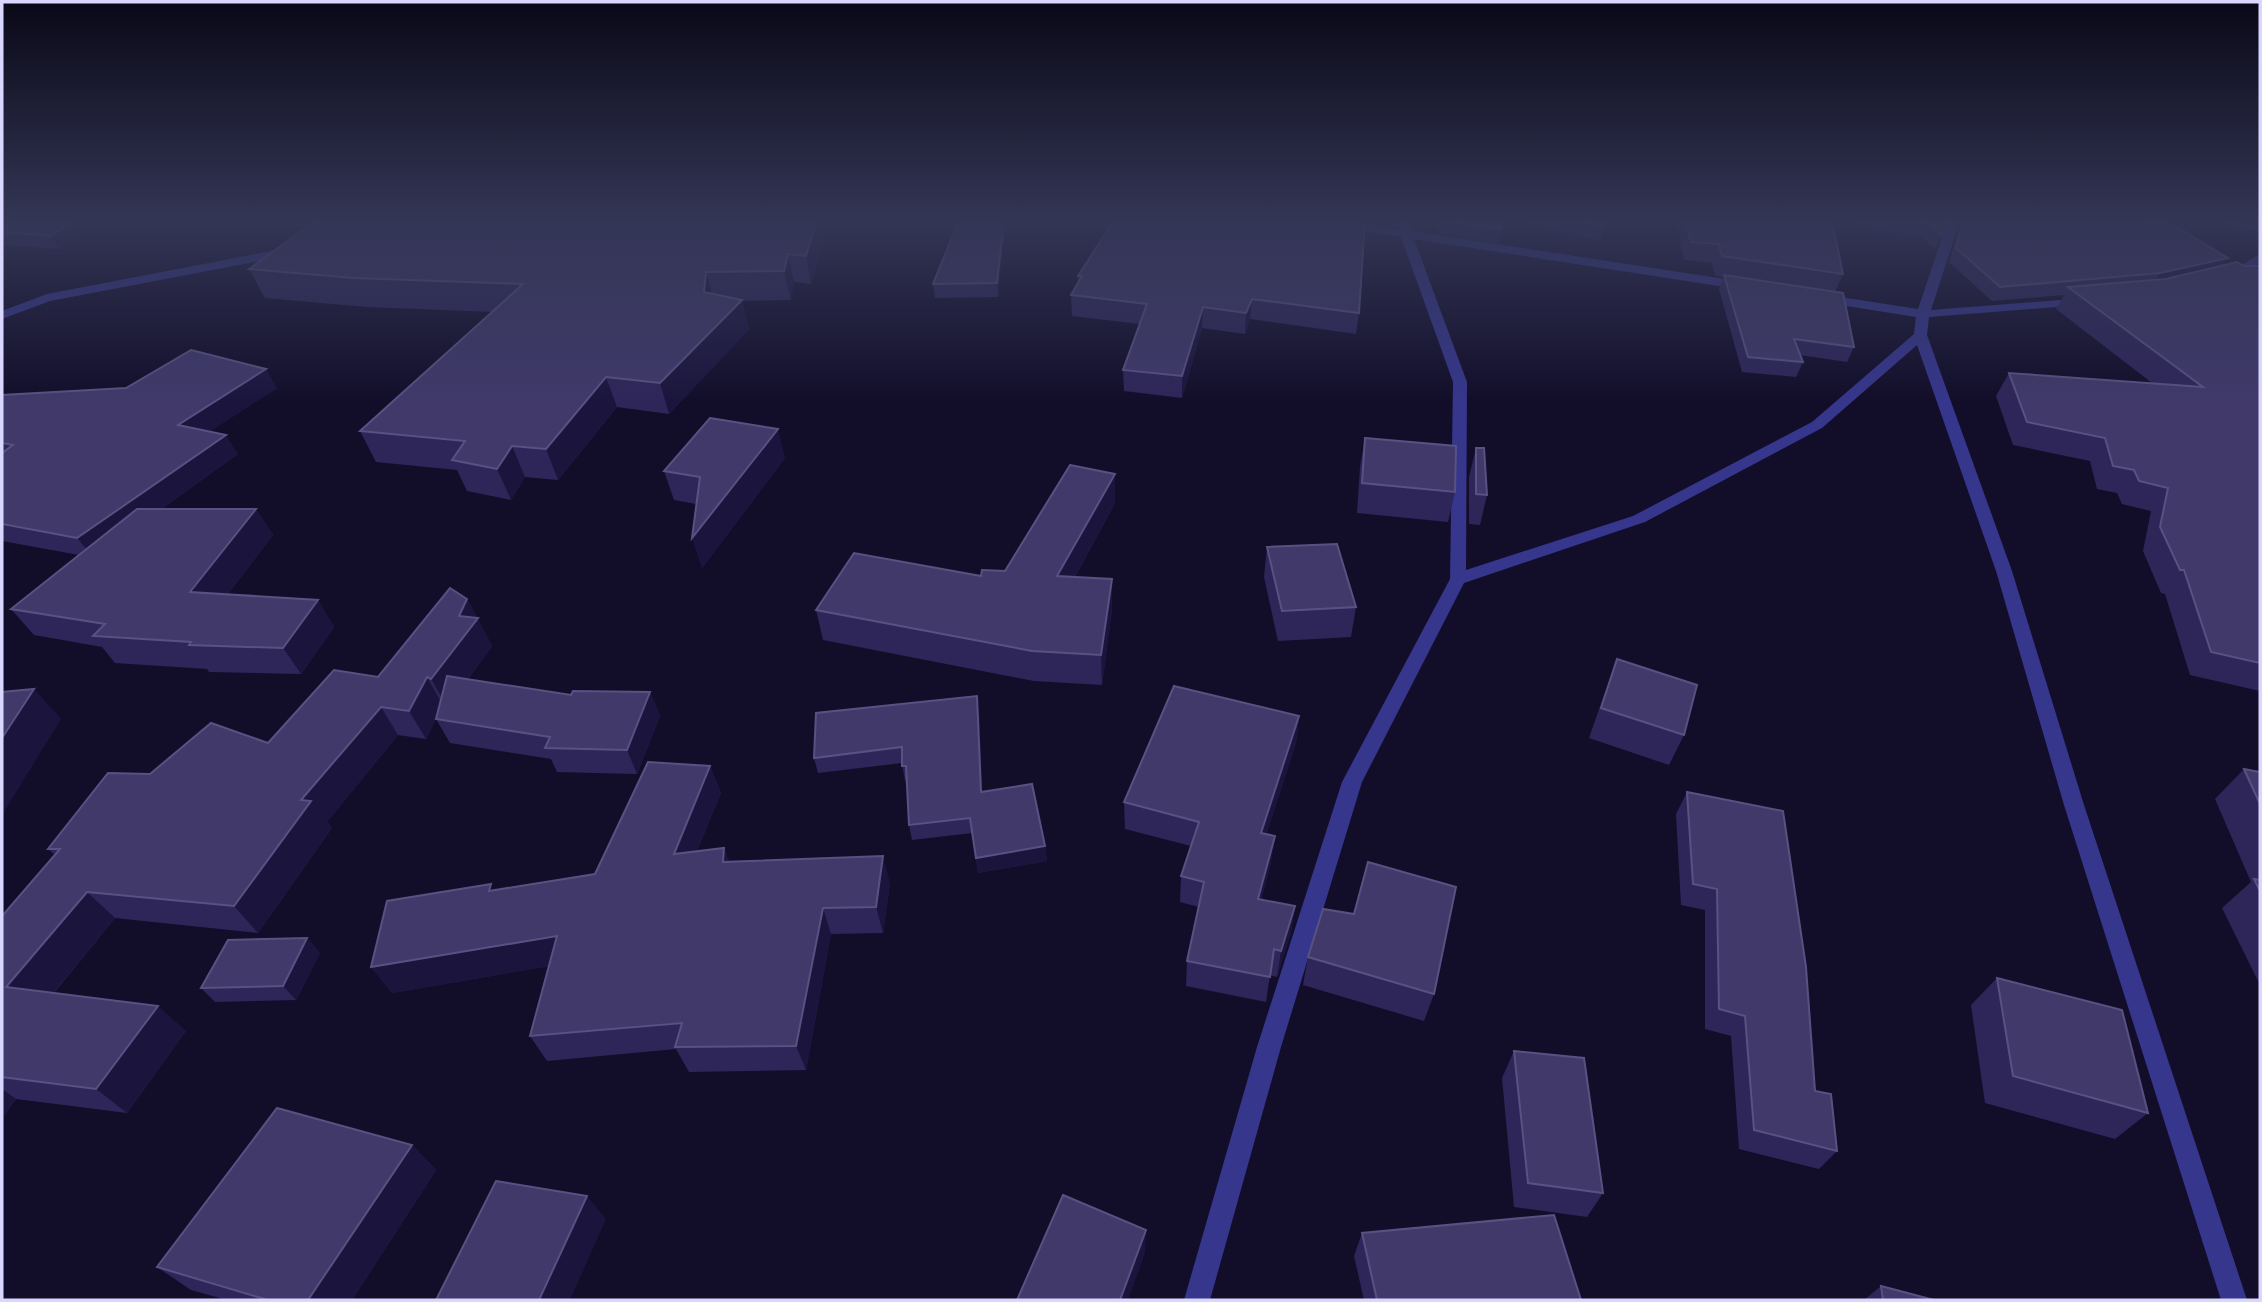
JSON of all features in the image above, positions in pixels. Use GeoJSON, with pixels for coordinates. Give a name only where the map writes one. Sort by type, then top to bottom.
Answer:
{"type":"FeatureCollection","features":[{"type":"Feature","properties":{"kind":"street"},"geometry":{"type":"LineString","coordinates":[[2,302],[47,299],[139,281]]}},
{"type":"Feature","properties":{"kind":"street"},"geometry":{"type":"LineString","coordinates":[[1197,1300],[1269,1047],[1352,782],[1458,579],[1460,382],[1425,281]]}},
{"type":"Feature","properties":{"kind":"street"},"geometry":{"type":"LineString","coordinates":[[1710,281],[1758,288]]}},
{"type":"Feature","properties":{"kind":"street"},"geometry":{"type":"LineString","coordinates":[[1934,281],[1923,314],[1920,335],[2004,571],[2074,806],[2234,1300]]}},
{"type":"Feature","properties":{"kind":"street"},"geometry":{"type":"LineString","coordinates":[[1813,297],[1923,314],[2098,300]]}},
{"type":"Feature","properties":{"kind":"street"},"geometry":{"type":"LineString","coordinates":[[2,315],[47,299]]}},
{"type":"Feature","properties":{"kind":"street"},"geometry":{"type":"LineString","coordinates":[[1458,579],[1639,519],[1817,425],[1920,335]]}},
{"type":"Feature","properties":{"kind":"building"},"geometry":{"type":"Polygon","coordinates":[[[431,281],[705,281],[704,292],[742,300],[660,383],[606,377],[546,449],[512,446],[497,469],[452,460],[465,441],[360,431],[523,284],[431,281]]]}},
{"type":"Feature","properties":{"kind":"building"},"geometry":{"type":"Polygon","coordinates":[[[934,281],[997,281],[997,283],[933,284],[934,281]]]}},
{"type":"Feature","properties":{"kind":"building"},"geometry":{"type":"Polygon","coordinates":[[[1079,281],[1361,281],[1359,313],[1252,299],[1246,313],[1203,307],[1182,376],[1123,370],[1147,304],[1071,295],[1079,281]]]}},
{"type":"Feature","properties":{"kind":"building"},"geometry":{"type":"Polygon","coordinates":[[[1726,281],[1762,281],[1843,293],[1854,347],[1794,339],[1803,362],[1748,357],[1726,281]]]}},
{"type":"Feature","properties":{"kind":"building"},"geometry":{"type":"Polygon","coordinates":[[[1993,281],[2071,281],[2000,287],[1993,281]]]}},
{"type":"Feature","properties":{"kind":"building"},"geometry":{"type":"Polygon","coordinates":[[[2144,281],[2260,281],[2260,663],[2211,652],[2184,570],[2180,570],[2160,527],[2168,488],[2139,481],[2134,470],[2113,466],[2105,438],[2027,422],[2009,373],[2203,387],[2068,287],[2144,281]]]}},
{"type":"Feature","properties":{"kind":"building"},"geometry":{"type":"Polygon","coordinates":[[[191,350],[266,369],[178,425],[226,435],[77,538],[2,524],[2,453],[13,445],[2,443],[2,395],[126,388],[191,350]]]}},
{"type":"Feature","properties":{"kind":"building"},"geometry":{"type":"Polygon","coordinates":[[[710,418],[778,429],[692,538],[700,477],[664,471],[710,418]]]}},
{"type":"Feature","properties":{"kind":"building"},"geometry":{"type":"Polygon","coordinates":[[[1365,438],[1456,446],[1455,492],[1362,483],[1365,438]]]}},
{"type":"Feature","properties":{"kind":"building"},"geometry":{"type":"Polygon","coordinates":[[[1476,448],[1484,448],[1487,495],[1476,494],[1476,448]]]}},
{"type":"Feature","properties":{"kind":"building"},"geometry":{"type":"Polygon","coordinates":[[[1070,465],[1115,474],[1057,576],[1112,579],[1101,655],[1032,651],[816,610],[854,553],[981,576],[982,570],[1005,571],[1070,465]]]}},
{"type":"Feature","properties":{"kind":"building"},"geometry":{"type":"Polygon","coordinates":[[[137,509],[256,509],[190,592],[318,600],[283,648],[189,645],[191,642],[93,636],[105,624],[11,609],[137,509]]]}},
{"type":"Feature","properties":{"kind":"building"},"geometry":{"type":"Polygon","coordinates":[[[1337,544],[1356,607],[1282,611],[1267,547],[1337,544]]]}},
{"type":"Feature","properties":{"kind":"building"},"geometry":{"type":"Polygon","coordinates":[[[450,588],[467,599],[459,616],[478,618],[431,679],[427,677],[409,711],[381,707],[301,800],[311,801],[234,906],[87,892],[6,987],[158,1006],[96,1089],[2,1077],[2,916],[60,849],[48,849],[108,773],[150,774],[211,723],[268,743],[334,670],[378,677],[450,588]]]}},
{"type":"Feature","properties":{"kind":"building"},"geometry":{"type":"Polygon","coordinates":[[[1617,659],[1697,685],[1684,735],[1601,708],[1617,659]]]}},
{"type":"Feature","properties":{"kind":"building"},"geometry":{"type":"Polygon","coordinates":[[[447,676],[571,695],[573,691],[650,692],[627,750],[545,748],[550,737],[436,719],[447,676]]]}},
{"type":"Feature","properties":{"kind":"building"},"geometry":{"type":"Polygon","coordinates":[[[1174,686],[1299,716],[1261,833],[1275,836],[1258,899],[1295,906],[1281,951],[1274,949],[1270,977],[1187,961],[1204,882],[1181,876],[1199,822],[1124,802],[1174,686]]]}},
{"type":"Feature","properties":{"kind":"building"},"geometry":{"type":"Polygon","coordinates":[[[34,689],[2,738],[2,692],[34,689]]]}},
{"type":"Feature","properties":{"kind":"building"},"geometry":{"type":"Polygon","coordinates":[[[977,696],[981,792],[1032,784],[1045,846],[976,858],[970,818],[909,825],[906,766],[902,766],[902,747],[814,758],[816,713],[977,696]]]}},
{"type":"Feature","properties":{"kind":"building"},"geometry":{"type":"Polygon","coordinates":[[[648,762],[710,766],[674,854],[724,848],[723,862],[883,856],[876,907],[823,908],[796,1046],[675,1047],[682,1023],[530,1036],[557,936],[371,967],[387,901],[491,884],[489,891],[595,874],[648,762]]]}},
{"type":"Feature","properties":{"kind":"building"},"geometry":{"type":"Polygon","coordinates":[[[2244,769],[2260,772],[2260,804],[2244,769]]]}},
{"type":"Feature","properties":{"kind":"building"},"geometry":{"type":"Polygon","coordinates":[[[1687,792],[1783,811],[1806,967],[1815,1091],[1831,1094],[1837,1151],[1754,1130],[1745,1016],[1719,1009],[1717,889],[1693,884],[1687,792]]]}},
{"type":"Feature","properties":{"kind":"building"},"geometry":{"type":"Polygon","coordinates":[[[1368,862],[1456,887],[1434,994],[1308,957],[1323,909],[1354,914],[1368,862]]]}},
{"type":"Feature","properties":{"kind":"building"},"geometry":{"type":"Polygon","coordinates":[[[2254,879],[2260,880],[2260,891],[2254,879]]]}},
{"type":"Feature","properties":{"kind":"building"},"geometry":{"type":"Polygon","coordinates":[[[307,938],[283,986],[201,988],[228,940],[307,938]]]}},
{"type":"Feature","properties":{"kind":"building"},"geometry":{"type":"Polygon","coordinates":[[[1997,978],[2122,1010],[2148,1113],[2013,1076],[1997,978]]]}},
{"type":"Feature","properties":{"kind":"building"},"geometry":{"type":"Polygon","coordinates":[[[1514,1051],[1584,1058],[1603,1193],[1528,1183],[1514,1051]]]}},
{"type":"Feature","properties":{"kind":"building"},"geometry":{"type":"Polygon","coordinates":[[[277,1108],[412,1145],[308,1300],[268,1300],[157,1267],[277,1108]]]}},
{"type":"Feature","properties":{"kind":"building"},"geometry":{"type":"Polygon","coordinates":[[[496,1181],[587,1196],[539,1300],[436,1300],[496,1181]]]}},
{"type":"Feature","properties":{"kind":"building"},"geometry":{"type":"Polygon","coordinates":[[[1063,1195],[1146,1230],[1120,1300],[1017,1300],[1063,1195]]]}},
{"type":"Feature","properties":{"kind":"building"},"geometry":{"type":"Polygon","coordinates":[[[1554,1215],[1581,1300],[1377,1300],[1362,1233],[1554,1215]]]}},
{"type":"Feature","properties":{"kind":"building"},"geometry":{"type":"Polygon","coordinates":[[[1881,1286],[1934,1300],[1883,1300],[1881,1286]]]}}]}
